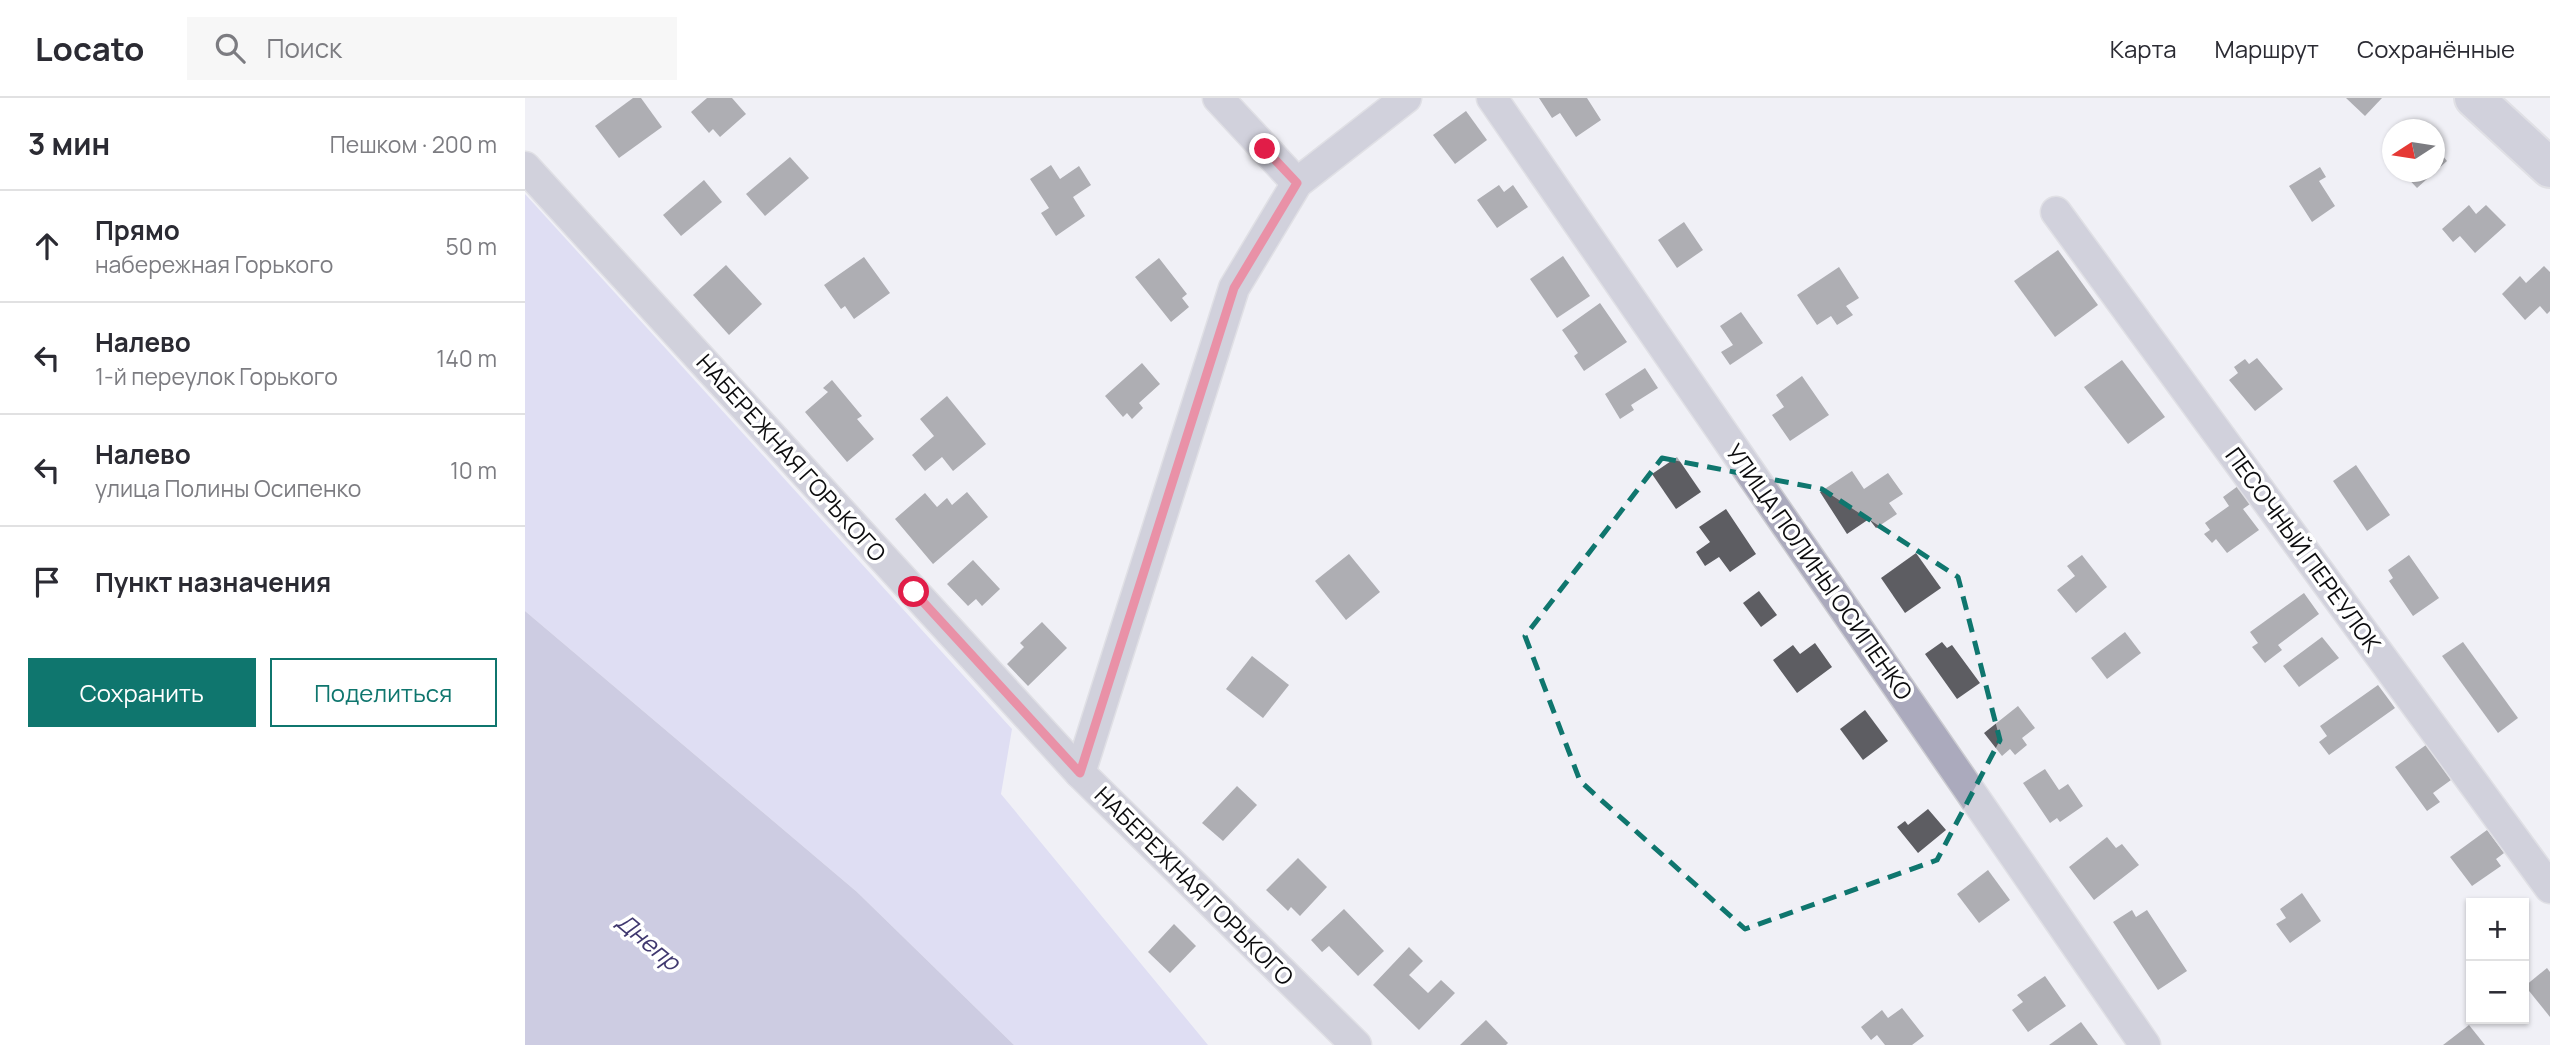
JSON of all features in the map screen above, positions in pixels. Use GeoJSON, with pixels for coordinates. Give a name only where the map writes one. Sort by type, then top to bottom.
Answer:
{"type":"FeatureCollection","features":[{"type":"Feature","properties":{"kind":"street"},"geometry":{"type":"LineString","coordinates":[[1218,98],[1297,183]]}},
{"type":"Feature","properties":{"kind":"street"},"geometry":{"type":"LineString","coordinates":[[1080,773],[1234,288],[1297,183],[1406,98]]}},
{"type":"Feature","properties":{"kind":"street","name":"УЛИЦА ПОЛИНЫ ОСИПЕНКО"},"geometry":{"type":"LineString","coordinates":[[1492,98],[2145,1045]]}},
{"type":"Feature","properties":{"kind":"street"},"geometry":{"type":"LineString","coordinates":[[2474,98],[2550,168]]}},
{"type":"Feature","properties":{"kind":"street","name":"НАБЕРЕЖНАЯ ГОРЬКОГО"},"geometry":{"type":"LineString","coordinates":[[525,167],[1080,773],[1356,1045]]}},
{"type":"Feature","properties":{"kind":"street","name":"ПЕСОЧНЫЙ ПЕРЕУЛОК"},"geometry":{"type":"LineString","coordinates":[[2056,212],[2550,888]]}},
{"type":"Feature","properties":{"kind":"highlighted area"},"geometry":{"type":"Polygon","coordinates":[[[1662,458],[1822,489],[1958,577],[2000,740],[1937,860],[1745,929],[1580,781],[1525,636],[1662,458]]]}},
{"type":"Feature","properties":{"kind":"shaded area"},"geometry":{"type":"Polygon","coordinates":[[[525,194],[1012,729],[1001,794],[1208,1045],[1014,1045],[857,892],[525,611],[525,194]]]}},
{"type":"Feature","properties":{"kind":"water","name":"Днепр"},"geometry":{"type":"Polygon","coordinates":[[[525,611],[857,892],[1014,1045],[525,1045],[525,611]]]}},
{"type":"Feature","properties":{"kind":"building"},"geometry":{"type":"Polygon","coordinates":[[[633,98],[641,98],[662,127],[619,158],[595,126],[633,98]]]}},
{"type":"Feature","properties":{"kind":"building"},"geometry":{"type":"Polygon","coordinates":[[[707,98],[732,98],[746,114],[720,137],[713,129],[709,133],[691,112],[707,98]]]}},
{"type":"Feature","properties":{"kind":"building"},"geometry":{"type":"Polygon","coordinates":[[[1539,98],[1587,98],[1601,120],[1576,137],[1560,113],[1552,118],[1539,98]]]}},
{"type":"Feature","properties":{"kind":"building"},"geometry":{"type":"Polygon","coordinates":[[[2346,98],[2382,98],[2365,116],[2346,98]]]}},
{"type":"Feature","properties":{"kind":"building"},"geometry":{"type":"Polygon","coordinates":[[[1466,111],[1487,140],[1455,164],[1433,135],[1466,111]]]}},
{"type":"Feature","properties":{"kind":"building"},"geometry":{"type":"Polygon","coordinates":[[[790,157],[809,178],[765,216],[746,194],[790,157]]]}},
{"type":"Feature","properties":{"kind":"building"},"geometry":{"type":"Polygon","coordinates":[[[1051,165],[1060,179],[1079,166],[1091,185],[1073,197],[1085,216],[1056,236],[1041,213],[1049,208],[1030,179],[1051,165]]]}},
{"type":"Feature","properties":{"kind":"building"},"geometry":{"type":"Polygon","coordinates":[[[2320,167],[2326,177],[2319,181],[2335,206],[2312,222],[2289,186],[2320,167]]]}},
{"type":"Feature","properties":{"kind":"building"},"geometry":{"type":"Polygon","coordinates":[[[704,180],[722,202],[681,236],[663,215],[704,180]]]}},
{"type":"Feature","properties":{"kind":"building"},"geometry":{"type":"Polygon","coordinates":[[[2411,182],[2424,182],[2417,188],[2411,182]]]}},
{"type":"Feature","properties":{"kind":"building"},"geometry":{"type":"Polygon","coordinates":[[[1499,185],[1504,192],[1513,185],[1528,207],[1497,228],[1477,200],[1499,185]]]}},
{"type":"Feature","properties":{"kind":"building"},"geometry":{"type":"Polygon","coordinates":[[[2469,205],[2476,214],[2486,205],[2506,225],[2475,253],[2460,236],[2453,242],[2442,229],[2469,205]]]}},
{"type":"Feature","properties":{"kind":"building"},"geometry":{"type":"Polygon","coordinates":[[[1684,222],[1703,250],[1677,268],[1658,240],[1684,222]]]}},
{"type":"Feature","properties":{"kind":"building"},"geometry":{"type":"Polygon","coordinates":[[[2058,250],[2098,305],[2055,337],[2014,281],[2058,250]]]}},
{"type":"Feature","properties":{"kind":"building"},"geometry":{"type":"Polygon","coordinates":[[[1563,256],[1590,296],[1557,318],[1530,279],[1563,256]]]}},
{"type":"Feature","properties":{"kind":"building"},"geometry":{"type":"Polygon","coordinates":[[[864,257],[890,293],[854,319],[845,306],[841,309],[824,285],[864,257]]]}},
{"type":"Feature","properties":{"kind":"building"},"geometry":{"type":"Polygon","coordinates":[[[1159,258],[1187,294],[1182,298],[1189,307],[1171,322],[1135,277],[1159,258]]]}},
{"type":"Feature","properties":{"kind":"building"},"geometry":{"type":"Polygon","coordinates":[[[726,265],[762,304],[729,335],[693,295],[726,265]]]}},
{"type":"Feature","properties":{"kind":"building"},"geometry":{"type":"Polygon","coordinates":[[[2544,266],[2550,272],[2550,311],[2547,314],[2540,306],[2525,320],[2502,294],[2520,276],[2526,283],[2544,266]]]}},
{"type":"Feature","properties":{"kind":"building"},"geometry":{"type":"Polygon","coordinates":[[[1839,267],[1859,298],[1846,306],[1853,315],[1837,325],[1831,316],[1817,325],[1797,295],[1839,267]]]}},
{"type":"Feature","properties":{"kind":"building"},"geometry":{"type":"Polygon","coordinates":[[[1600,303],[1627,342],[1584,371],[1574,356],[1578,353],[1562,330],[1600,303]]]}},
{"type":"Feature","properties":{"kind":"building"},"geometry":{"type":"Polygon","coordinates":[[[1741,312],[1763,343],[1730,365],[1721,352],[1733,345],[1720,326],[1741,312]]]}},
{"type":"Feature","properties":{"kind":"building"},"geometry":{"type":"Polygon","coordinates":[[[2257,358],[2283,389],[2255,411],[2229,380],[2238,373],[2234,367],[2245,359],[2249,364],[2257,358]]]}},
{"type":"Feature","properties":{"kind":"building"},"geometry":{"type":"Polygon","coordinates":[[[2122,360],[2165,417],[2128,444],[2084,387],[2122,360]]]}},
{"type":"Feature","properties":{"kind":"building"},"geometry":{"type":"Polygon","coordinates":[[[1142,363],[1160,384],[1139,403],[1143,408],[1132,419],[1127,413],[1123,417],[1105,396],[1142,363]]]}},
{"type":"Feature","properties":{"kind":"building"},"geometry":{"type":"Polygon","coordinates":[[[1645,368],[1658,388],[1631,405],[1634,410],[1620,419],[1605,394],[1645,368]]]}},
{"type":"Feature","properties":{"kind":"building"},"geometry":{"type":"Polygon","coordinates":[[[1802,376],[1829,415],[1790,441],[1772,415],[1784,407],[1776,395],[1802,376]]]}},
{"type":"Feature","properties":{"kind":"building"},"geometry":{"type":"Polygon","coordinates":[[[832,380],[862,416],[857,419],[874,439],[847,462],[805,412],[828,392],[823,388],[832,380]]]}},
{"type":"Feature","properties":{"kind":"building"},"geometry":{"type":"Polygon","coordinates":[[[947,396],[986,444],[953,471],[942,457],[925,471],[912,455],[934,436],[920,419],[947,396]]]}},
{"type":"Feature","properties":{"kind":"building"},"geometry":{"type":"Polygon","coordinates":[[[1677,457],[1701,492],[1676,509],[1652,474],[1677,457]]]}},
{"type":"Feature","properties":{"kind":"building"},"geometry":{"type":"Polygon","coordinates":[[[2356,465],[2390,515],[2367,531],[2333,481],[2356,465]]]}},
{"type":"Feature","properties":{"kind":"building"},"geometry":{"type":"Polygon","coordinates":[[[1852,471],[1864,489],[1888,473],[1903,494],[1889,503],[1897,514],[1876,528],[1869,519],[1847,534],[1820,492],[1852,471]]]}},
{"type":"Feature","properties":{"kind":"building"},"geometry":{"type":"Polygon","coordinates":[[[2238,486],[2250,504],[2243,509],[2259,530],[2227,553],[2216,539],[2212,543],[2204,534],[2210,530],[2205,523],[2229,506],[2223,497],[2238,486]]]}},
{"type":"Feature","properties":{"kind":"building"},"geometry":{"type":"Polygon","coordinates":[[[967,492],[988,517],[933,564],[895,519],[925,493],[937,507],[947,498],[952,505],[967,492]]]}},
{"type":"Feature","properties":{"kind":"building"},"geometry":{"type":"Polygon","coordinates":[[[1726,509],[1756,554],[1730,572],[1719,557],[1705,566],[1696,552],[1710,542],[1699,527],[1726,509]]]}},
{"type":"Feature","properties":{"kind":"building"},"geometry":{"type":"Polygon","coordinates":[[[1916,553],[1941,588],[1905,613],[1881,578],[1916,553]]]}},
{"type":"Feature","properties":{"kind":"building"},"geometry":{"type":"Polygon","coordinates":[[[1349,554],[1380,592],[1346,620],[1315,581],[1349,554]]]}},
{"type":"Feature","properties":{"kind":"building"},"geometry":{"type":"Polygon","coordinates":[[[2082,555],[2107,587],[2076,613],[2057,590],[2075,576],[2067,566],[2082,555]]]}},
{"type":"Feature","properties":{"kind":"building"},"geometry":{"type":"Polygon","coordinates":[[[2409,555],[2439,598],[2413,616],[2389,581],[2393,578],[2388,570],[2409,555]]]}},
{"type":"Feature","properties":{"kind":"building"},"geometry":{"type":"Polygon","coordinates":[[[973,560],[1000,589],[982,606],[976,599],[968,606],[947,584],[973,560]]]}},
{"type":"Feature","properties":{"kind":"building"},"geometry":{"type":"Polygon","coordinates":[[[1759,591],[1777,615],[1761,627],[1743,603],[1759,591]]]}},
{"type":"Feature","properties":{"kind":"building"},"geometry":{"type":"Polygon","coordinates":[[[2304,593],[2319,614],[2278,645],[2282,650],[2265,663],[2252,647],[2258,643],[2250,632],[2304,593]]]}},
{"type":"Feature","properties":{"kind":"building"},"geometry":{"type":"Polygon","coordinates":[[[1042,622],[1067,648],[1028,686],[1007,664],[1024,647],[1020,643],[1042,622]]]}},
{"type":"Feature","properties":{"kind":"building"},"geometry":{"type":"Polygon","coordinates":[[[2125,632],[2141,653],[2107,679],[2091,658],[2125,632]]]}},
{"type":"Feature","properties":{"kind":"building"},"geometry":{"type":"Polygon","coordinates":[[[2322,637],[2339,658],[2299,687],[2283,666],[2322,637]]]}},
{"type":"Feature","properties":{"kind":"building"},"geometry":{"type":"Polygon","coordinates":[[[1942,642],[1947,648],[1952,645],[1980,683],[1957,699],[1925,654],[1942,642]]]}},
{"type":"Feature","properties":{"kind":"building"},"geometry":{"type":"Polygon","coordinates":[[[2463,642],[2518,718],[2498,733],[2442,656],[2463,642]]]}},
{"type":"Feature","properties":{"kind":"building"},"geometry":{"type":"Polygon","coordinates":[[[1815,643],[1832,667],[1797,693],[1773,660],[1793,645],[1800,654],[1815,643]]]}},
{"type":"Feature","properties":{"kind":"building"},"geometry":{"type":"Polygon","coordinates":[[[1252,656],[1289,685],[1263,718],[1226,689],[1252,656]]]}},
{"type":"Feature","properties":{"kind":"building"},"geometry":{"type":"Polygon","coordinates":[[[2378,685],[2395,708],[2329,755],[2319,742],[2327,736],[2320,726],[2378,685]]]}},
{"type":"Feature","properties":{"kind":"building"},"geometry":{"type":"Polygon","coordinates":[[[2018,706],[2035,728],[2022,738],[2027,745],[2015,755],[2010,749],[2002,756],[1984,733],[2018,706]]]}},
{"type":"Feature","properties":{"kind":"building"},"geometry":{"type":"Polygon","coordinates":[[[1865,710],[1888,741],[1863,760],[1840,729],[1865,710]]]}},
{"type":"Feature","properties":{"kind":"building"},"geometry":{"type":"Polygon","coordinates":[[[2426,745],[2451,780],[2433,793],[2440,802],[2427,811],[2395,767],[2426,745]]]}},
{"type":"Feature","properties":{"kind":"building"},"geometry":{"type":"Polygon","coordinates":[[[2045,769],[2059,790],[2068,784],[2083,806],[2060,822],[2057,818],[2050,823],[2023,783],[2045,769]]]}},
{"type":"Feature","properties":{"kind":"building"},"geometry":{"type":"Polygon","coordinates":[[[1237,786],[1257,805],[1223,841],[1202,823],[1237,786]]]}},
{"type":"Feature","properties":{"kind":"building"},"geometry":{"type":"Polygon","coordinates":[[[1928,809],[1946,830],[1918,853],[1897,827],[1905,821],[1908,825],[1928,809]]]}},
{"type":"Feature","properties":{"kind":"building"},"geometry":{"type":"Polygon","coordinates":[[[2487,830],[2504,853],[2496,859],[2501,866],[2472,886],[2450,857],[2487,830]]]}},
{"type":"Feature","properties":{"kind":"building"},"geometry":{"type":"Polygon","coordinates":[[[2107,837],[2116,848],[2122,844],[2139,865],[2094,900],[2069,867],[2107,837]]]}},
{"type":"Feature","properties":{"kind":"building"},"geometry":{"type":"Polygon","coordinates":[[[1298,858],[1327,887],[1300,916],[1291,907],[1288,911],[1266,890],[1298,858]]]}},
{"type":"Feature","properties":{"kind":"building"},"geometry":{"type":"Polygon","coordinates":[[[1988,870],[2010,900],[1979,923],[1957,894],[1988,870]]]}},
{"type":"Feature","properties":{"kind":"building"},"geometry":{"type":"Polygon","coordinates":[[[2302,893],[2321,921],[2290,943],[2276,924],[2286,918],[2280,909],[2302,893]]]}},
{"type":"Feature","properties":{"kind":"building"},"geometry":{"type":"Polygon","coordinates":[[[1344,909],[1384,951],[1358,976],[1329,946],[1322,952],[1311,940],[1344,909]]]}},
{"type":"Feature","properties":{"kind":"building"},"geometry":{"type":"Polygon","coordinates":[[[2132,910],[2136,917],[2147,910],[2187,971],[2158,990],[2113,922],[2132,910]]]}},
{"type":"Feature","properties":{"kind":"building"},"geometry":{"type":"Polygon","coordinates":[[[1174,924],[1196,946],[1170,973],[1148,952],[1174,924]]]}},
{"type":"Feature","properties":{"kind":"building"},"geometry":{"type":"Polygon","coordinates":[[[1409,947],[1423,961],[1409,975],[1428,993],[1441,980],[1455,993],[1419,1030],[1373,985],[1409,947]]]}},
{"type":"Feature","properties":{"kind":"building"},"geometry":{"type":"Polygon","coordinates":[[[2547,968],[2550,972],[2550,1017],[2529,991],[2529,983],[2547,968]]]}},
{"type":"Feature","properties":{"kind":"building"},"geometry":{"type":"Polygon","coordinates":[[[2045,976],[2066,1006],[2028,1032],[2012,1010],[2023,1002],[2017,995],[2045,976]]]}},
{"type":"Feature","properties":{"kind":"building"},"geometry":{"type":"Polygon","coordinates":[[[1902,1008],[1924,1036],[1912,1045],[1885,1045],[1877,1035],[1871,1040],[1861,1027],[1882,1010],[1888,1018],[1902,1008]]]}},
{"type":"Feature","properties":{"kind":"building"},"geometry":{"type":"Polygon","coordinates":[[[1486,1020],[1508,1043],[1506,1045],[1460,1045],[1486,1020]]]}},
{"type":"Feature","properties":{"kind":"building"},"geometry":{"type":"Polygon","coordinates":[[[2081,1022],[2098,1045],[2049,1045],[2081,1022]]]}},
{"type":"Feature","properties":{"kind":"building"},"geometry":{"type":"Polygon","coordinates":[[[2469,1025],[2485,1045],[2443,1045],[2469,1025]]]}},
{"type":"Feature","properties":{"kind":"route"},"geometry":{"type":"LineString","coordinates":[[914,592],[1080,773],[1234,288],[1297,183],[1265,149]]}}]}
